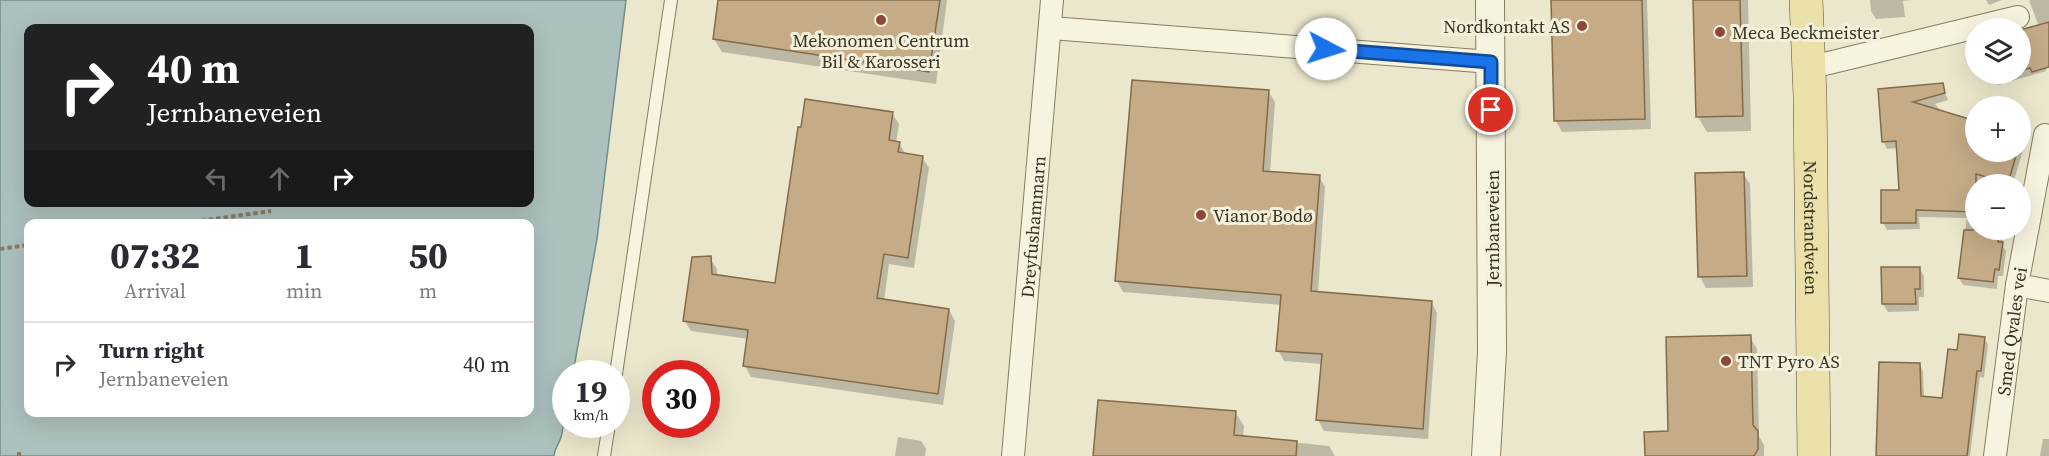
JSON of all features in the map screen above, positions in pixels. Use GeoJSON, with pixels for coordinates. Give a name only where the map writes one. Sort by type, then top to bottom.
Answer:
{"type":"FeatureCollection","features":[{"type":"Feature","properties":{"kind":"main road","name":"Nordstrandveien"},"geometry":{"type":"LineString","coordinates":[[1806,0],[1812,231],[1814,456]]}},
{"type":"Feature","properties":{"kind":"street","name":"Dreyfushammarn"},"geometry":{"type":"LineString","coordinates":[[1013,456],[1052,0]]}},
{"type":"Feature","properties":{"kind":"street","name":"Jernbaneveien"},"geometry":{"type":"LineString","coordinates":[[1486,456],[1492,352],[1490,0]]}},
{"type":"Feature","properties":{"kind":"street"},"geometry":{"type":"LineString","coordinates":[[1808,68],[2018,17]]}},
{"type":"Feature","properties":{"kind":"street"},"geometry":{"type":"LineString","coordinates":[[1051,28],[1491,62]]}},
{"type":"Feature","properties":{"kind":"street","name":"Smed Qvales vei"},"geometry":{"type":"LineString","coordinates":[[1995,456],[2017,285],[2045,135]]}},
{"type":"Feature","properties":{"kind":"street"},"geometry":{"type":"LineString","coordinates":[[2017,285],[2049,291]]}},
{"type":"Feature","properties":{"kind":"lane"},"geometry":{"type":"LineString","coordinates":[[618,360],[671,0]]}},
{"type":"Feature","properties":{"kind":"lane"},"geometry":{"type":"LineString","coordinates":[[604,456],[607,438]]}},
{"type":"Feature","properties":{"kind":"path"},"geometry":{"type":"LineString","coordinates":[[215,219],[272,211]]}},
{"type":"Feature","properties":{"kind":"path"},"geometry":{"type":"LineString","coordinates":[[0,249],[24,246]]}},
{"type":"Feature","properties":{"kind":"shaded area"},"geometry":{"type":"Polygon","coordinates":[[[0,0],[626,0],[597,239],[575,360],[552,360],[552,438],[560,438],[554,456],[0,456],[0,0]]]}},
{"type":"Feature","properties":{"kind":"building"},"geometry":{"type":"Polygon","coordinates":[[[718,0],[940,0],[929,72],[713,39],[718,0]]]}},
{"type":"Feature","properties":{"kind":"building"},"geometry":{"type":"Polygon","coordinates":[[[1551,0],[1642,0],[1645,119],[1554,121],[1551,0]]]}},
{"type":"Feature","properties":{"kind":"building"},"geometry":{"type":"Polygon","coordinates":[[[1693,0],[1740,0],[1743,116],[1696,117],[1693,0]]]}},
{"type":"Feature","properties":{"kind":"building"},"geometry":{"type":"Polygon","coordinates":[[[2049,22],[2049,67],[2032,72],[2031,70],[2031,27],[2049,22]]]}},
{"type":"Feature","properties":{"kind":"building"},"geometry":{"type":"Polygon","coordinates":[[[1132,80],[1269,90],[1263,171],[1320,175],[1311,291],[1432,301],[1423,429],[1316,420],[1322,354],[1276,351],[1281,295],[1115,281],[1132,80]]]}},
{"type":"Feature","properties":{"kind":"building"},"geometry":{"type":"Polygon","coordinates":[[[1943,83],[1945,93],[1913,102],[1965,118],[1965,162],[2014,162],[2011,174],[1965,174],[1965,212],[1916,210],[1916,223],[1881,223],[1881,190],[1899,190],[1896,141],[1882,142],[1878,89],[1943,83]]]}},
{"type":"Feature","properties":{"kind":"building"},"geometry":{"type":"Polygon","coordinates":[[[805,99],[893,112],[889,140],[900,142],[898,152],[923,156],[908,258],[884,254],[877,298],[949,309],[938,394],[743,366],[748,330],[683,321],[692,257],[711,256],[712,274],[775,283],[798,127],[801,127],[805,99]]]}},
{"type":"Feature","properties":{"kind":"building"},"geometry":{"type":"Polygon","coordinates":[[[1744,172],[1747,276],[1698,277],[1695,173],[1744,172]]]}},
{"type":"Feature","properties":{"kind":"building"},"geometry":{"type":"Polygon","coordinates":[[[1964,230],[1965,240],[2003,242],[1999,270],[1995,269],[1993,282],[1958,278],[1964,230]]]}},
{"type":"Feature","properties":{"kind":"building"},"geometry":{"type":"Polygon","coordinates":[[[1881,267],[1920,267],[1920,289],[1915,289],[1916,304],[1882,304],[1881,267]]]}},
{"type":"Feature","properties":{"kind":"building"},"geometry":{"type":"Polygon","coordinates":[[[1959,334],[1985,337],[1981,371],[1977,371],[1967,456],[1876,456],[1879,362],[1920,363],[1921,396],[1942,398],[1948,349],[1957,350],[1959,334]]]}},
{"type":"Feature","properties":{"kind":"building"},"geometry":{"type":"Polygon","coordinates":[[[1751,335],[1753,425],[1758,431],[1758,449],[1754,456],[1645,456],[1644,432],[1668,431],[1666,337],[1751,335]]]}},
{"type":"Feature","properties":{"kind":"building"},"geometry":{"type":"Polygon","coordinates":[[[1098,400],[1236,411],[1234,435],[1297,441],[1296,456],[1093,456],[1098,400]]]}},
{"type":"Feature","properties":{"kind":"place","name":"Mekonomen Centrum Bil & Karosseri"},"geometry":{"type":"Point","coordinates":[881,20]}},
{"type":"Feature","properties":{"kind":"place","name":"Nordkontakt AS"},"geometry":{"type":"Point","coordinates":[1582,26]}},
{"type":"Feature","properties":{"kind":"place","name":"Meca Beckmeister"},"geometry":{"type":"Point","coordinates":[1720,32]}},
{"type":"Feature","properties":{"kind":"place","name":"Vianor Bodø"},"geometry":{"type":"Point","coordinates":[1201,215]}},
{"type":"Feature","properties":{"kind":"place","name":"TNT Pyro AS"},"geometry":{"type":"Point","coordinates":[1726,361]}},
{"type":"Feature","properties":{"kind":"route"},"geometry":{"type":"LineString","coordinates":[[1326,49],[1491,62],[1491,110]]}}]}
